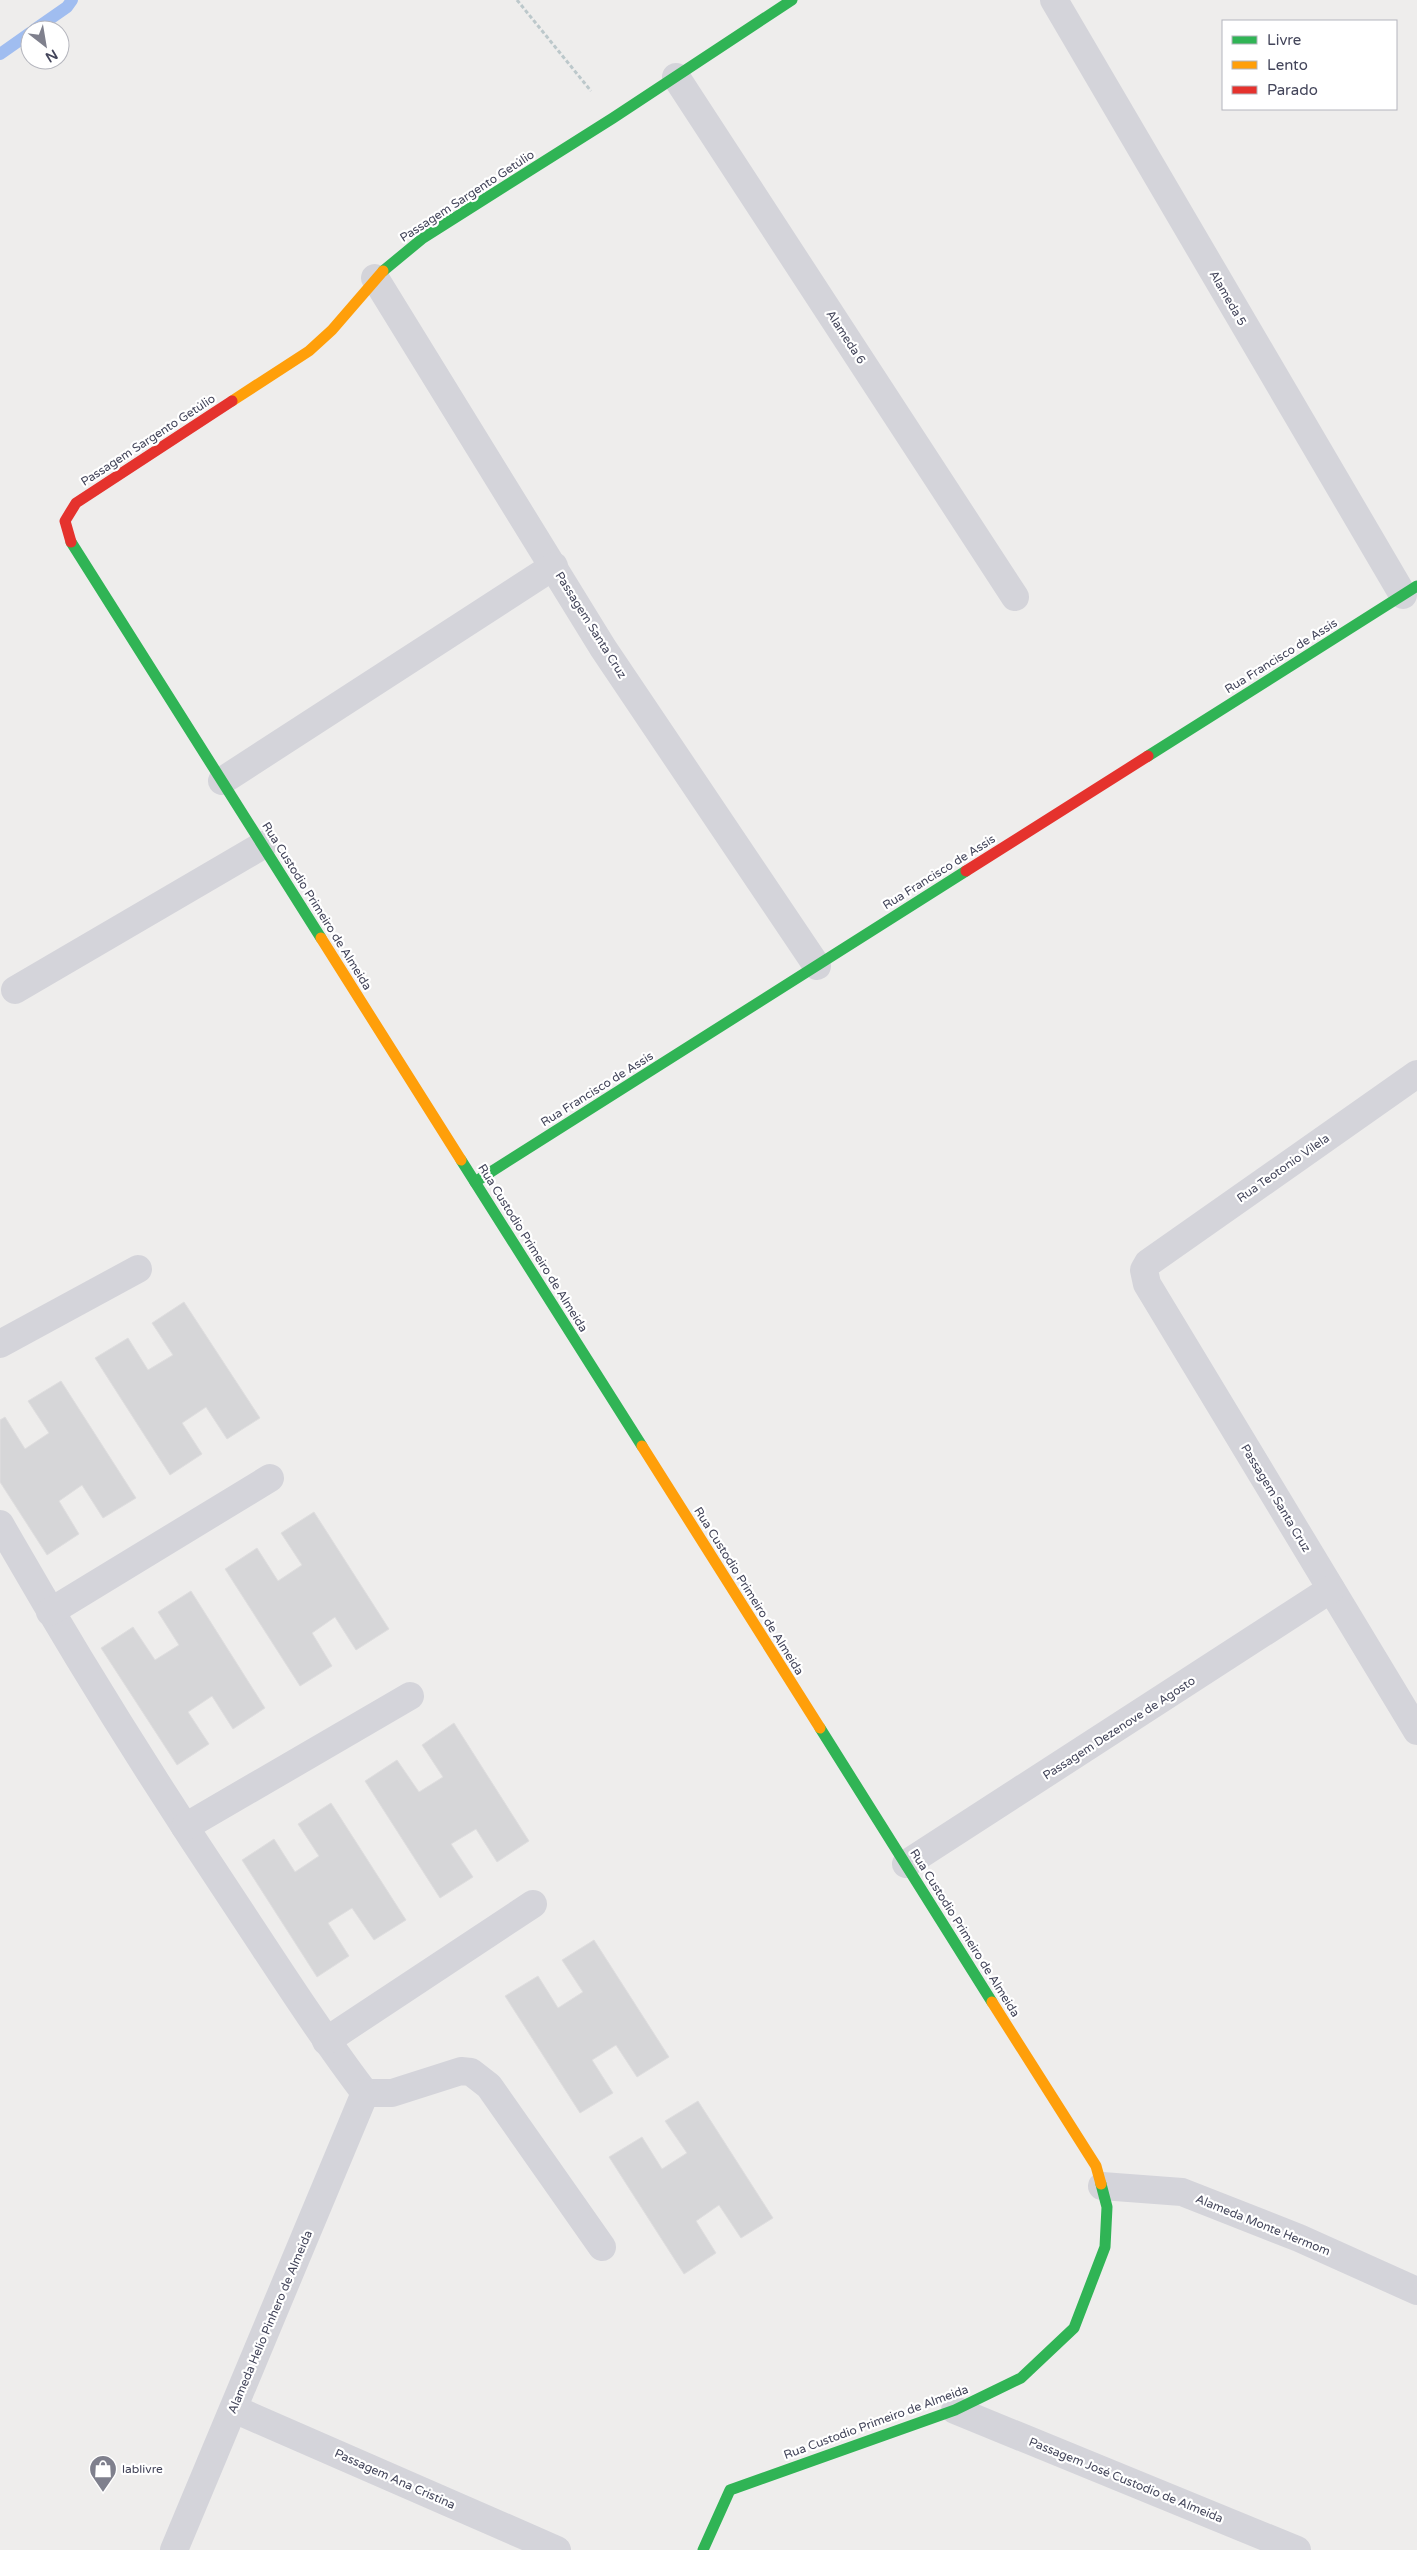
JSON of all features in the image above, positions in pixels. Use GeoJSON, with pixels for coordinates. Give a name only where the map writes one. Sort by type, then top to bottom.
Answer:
{"type":"FeatureCollection","features":[{"type":"Feature","properties":{"kind":"street","name":"Passagem Sargento Getúlio"},"geometry":{"type":"LineString","coordinates":[[76,503],[309,351],[332,330],[376,278],[423,238],[613,118],[792,0]]}},
{"type":"Feature","properties":{"kind":"street","name":"Alameda 5"},"geometry":{"type":"LineString","coordinates":[[1054,0],[1410,591]]}},
{"type":"Feature","properties":{"kind":"street","name":"Alameda 6"},"geometry":{"type":"LineString","coordinates":[[676,77],[1015,597]]}},
{"type":"Feature","properties":{"kind":"street","name":"Passagem Santa Cruz"},"geometry":{"type":"LineString","coordinates":[[376,278],[603,648],[817,966]]}},
{"type":"Feature","properties":{"kind":"street","name":"Rua Custodio Primeiro de Almeida"},"geometry":{"type":"LineString","coordinates":[[76,503],[65,521],[69,538],[1096,2166],[1107,2207],[1105,2247],[1074,2328],[1021,2378],[954,2410],[730,2490],[703,2550]]}},
{"type":"Feature","properties":{"kind":"street"},"geometry":{"type":"LineString","coordinates":[[222,781],[554,566]]}},
{"type":"Feature","properties":{"kind":"street","name":"Rua Francisco de Assis"},"geometry":{"type":"LineString","coordinates":[[475,1182],[1410,591]]}},
{"type":"Feature","properties":{"kind":"street"},"geometry":{"type":"LineString","coordinates":[[15,990],[263,846]]}},
{"type":"Feature","properties":{"kind":"street","name":"Rua Teotonio Vilela"},"geometry":{"type":"LineString","coordinates":[[1148,1263],[1417,1074]]}},
{"type":"Feature","properties":{"kind":"street","name":"Passagem Santa Cruz"},"geometry":{"type":"LineString","coordinates":[[1148,1263],[1144,1270],[1147,1284],[1417,1731]]}},
{"type":"Feature","properties":{"kind":"street"},"geometry":{"type":"LineString","coordinates":[[0,1344],[138,1269]]}},
{"type":"Feature","properties":{"kind":"street"},"geometry":{"type":"LineString","coordinates":[[50,1612],[270,1478]]}},
{"type":"Feature","properties":{"kind":"street"},"geometry":{"type":"LineString","coordinates":[[0,1524],[50,1612],[185,1827],[326,2042],[365,2093],[392,2093],[461,2071],[471,2072],[489,2086],[602,2247]]}},
{"type":"Feature","properties":{"kind":"street","name":"Passagem Dezenove de Agosto"},"geometry":{"type":"LineString","coordinates":[[906,1864],[1331,1590]]}},
{"type":"Feature","properties":{"kind":"street"},"geometry":{"type":"LineString","coordinates":[[185,1827],[410,1696]]}},
{"type":"Feature","properties":{"kind":"street"},"geometry":{"type":"LineString","coordinates":[[326,2042],[533,1904]]}},
{"type":"Feature","properties":{"kind":"street","name":"Alameda Helio Pinhero de Almeida"},"geometry":{"type":"LineString","coordinates":[[174,2550],[365,2093]]}},
{"type":"Feature","properties":{"kind":"street","name":"Alameda Monte Hermom"},"geometry":{"type":"LineString","coordinates":[[1102,2186],[1182,2192],[1298,2238],[1417,2292]]}},
{"type":"Feature","properties":{"kind":"street","name":"Passagem Ana Cristina"},"geometry":{"type":"LineString","coordinates":[[234,2409],[557,2550]]}},
{"type":"Feature","properties":{"kind":"street","name":"Passagem José Custodio de Almeida"},"geometry":{"type":"LineString","coordinates":[[954,2410],[1297,2550]]}},
{"type":"Feature","properties":{"kind":"path"},"geometry":{"type":"LineString","coordinates":[[517,0],[613,118]]}},
{"type":"Feature","properties":{"kind":"building"},"geometry":{"type":"Polygon","coordinates":[[[184,1302],[260,1418],[227,1439],[206,1407],[182,1423],[202,1454],[170,1475],[95,1358],[128,1338],[148,1370],[173,1355],[152,1323],[184,1302]]]}},
{"type":"Feature","properties":{"kind":"building"},"geometry":{"type":"Polygon","coordinates":[[[61,1381],[136,1498],[103,1518],[82,1485],[59,1501],[79,1534],[47,1555],[0,1482],[0,1420],[5,1417],[25,1449],[49,1433],[28,1401],[61,1381]]]}},
{"type":"Feature","properties":{"kind":"building"},"geometry":{"type":"Polygon","coordinates":[[[314,1512],[389,1629],[356,1650],[335,1617],[312,1633],[332,1666],[300,1686],[225,1569],[257,1548],[278,1581],[302,1565],[281,1533],[314,1512]]]}},
{"type":"Feature","properties":{"kind":"building"},"geometry":{"type":"Polygon","coordinates":[[[191,1591],[265,1708],[233,1729],[212,1696],[188,1712],[209,1744],[177,1765],[101,1648],[133,1627],[155,1660],[179,1645],[158,1612],[191,1591]]]}},
{"type":"Feature","properties":{"kind":"building"},"geometry":{"type":"Polygon","coordinates":[[[454,1723],[529,1841],[497,1862],[476,1829],[451,1844],[473,1877],[440,1898],[365,1781],[397,1760],[419,1792],[443,1777],[422,1745],[454,1723]]]}},
{"type":"Feature","properties":{"kind":"building"},"geometry":{"type":"Polygon","coordinates":[[[331,1803],[406,1920],[374,1940],[352,1908],[328,1923],[349,1956],[317,1977],[242,1860],[274,1839],[295,1872],[319,1856],[298,1824],[331,1803]]]}},
{"type":"Feature","properties":{"kind":"building"},"geometry":{"type":"Polygon","coordinates":[[[594,1940],[669,2057],[637,2077],[616,2045],[592,2060],[613,2093],[580,2113],[505,1996],[538,1976],[558,2008],[583,1992],[562,1960],[594,1940]]]}},
{"type":"Feature","properties":{"kind":"building"},"geometry":{"type":"Polygon","coordinates":[[[698,2101],[773,2218],[741,2238],[719,2205],[696,2221],[716,2253],[684,2274],[609,2157],[642,2137],[662,2169],[687,2153],[665,2121],[698,2101]]]}},
{"type":"Feature","properties":{"kind":"waterway"},"geometry":{"type":"LineString","coordinates":[[48,20],[67,7],[72,0]]}},
{"type":"Feature","properties":{"kind":"waterway"},"geometry":{"type":"LineString","coordinates":[[0,54],[20,40]]}},
{"type":"Feature","properties":{"kind":"traffic: fast"},"geometry":{"type":"LineString","coordinates":[[383,271],[423,238],[613,118],[792,0]]}},
{"type":"Feature","properties":{"kind":"traffic: fast"},"geometry":{"type":"LineString","coordinates":[[71,542],[321,938]]}},
{"type":"Feature","properties":{"kind":"traffic: fast"},"geometry":{"type":"LineString","coordinates":[[1148,756],[1417,586]]}},
{"type":"Feature","properties":{"kind":"traffic: fast"},"geometry":{"type":"LineString","coordinates":[[475,1182],[966,871]]}},
{"type":"Feature","properties":{"kind":"traffic: fast"},"geometry":{"type":"LineString","coordinates":[[461,1160],[642,1446]]}},
{"type":"Feature","properties":{"kind":"traffic: fast"},"geometry":{"type":"LineString","coordinates":[[820,1728],[992,2002]]}},
{"type":"Feature","properties":{"kind":"traffic: fast"},"geometry":{"type":"LineString","coordinates":[[703,2550],[730,2490],[955,2410],[1021,2378],[1074,2328],[1105,2247],[1107,2207],[1101,2184]]}},
{"type":"Feature","properties":{"kind":"traffic: slow"},"geometry":{"type":"LineString","coordinates":[[232,401],[309,351],[332,330],[383,271]]}},
{"type":"Feature","properties":{"kind":"traffic: slow"},"geometry":{"type":"LineString","coordinates":[[321,938],[461,1160]]}},
{"type":"Feature","properties":{"kind":"traffic: slow"},"geometry":{"type":"LineString","coordinates":[[642,1446],[820,1728]]}},
{"type":"Feature","properties":{"kind":"traffic: slow"},"geometry":{"type":"LineString","coordinates":[[992,2002],[1096,2166],[1101,2184]]}},
{"type":"Feature","properties":{"kind":"traffic: jam"},"geometry":{"type":"LineString","coordinates":[[71,542],[65,521],[76,503],[232,401]]}},
{"type":"Feature","properties":{"kind":"traffic: jam"},"geometry":{"type":"LineString","coordinates":[[966,871],[1148,756]]}},
{"type":"Feature","properties":{"kind":"place","name":"lablivre"},"geometry":{"type":"Point","coordinates":[103,2493]}}]}
